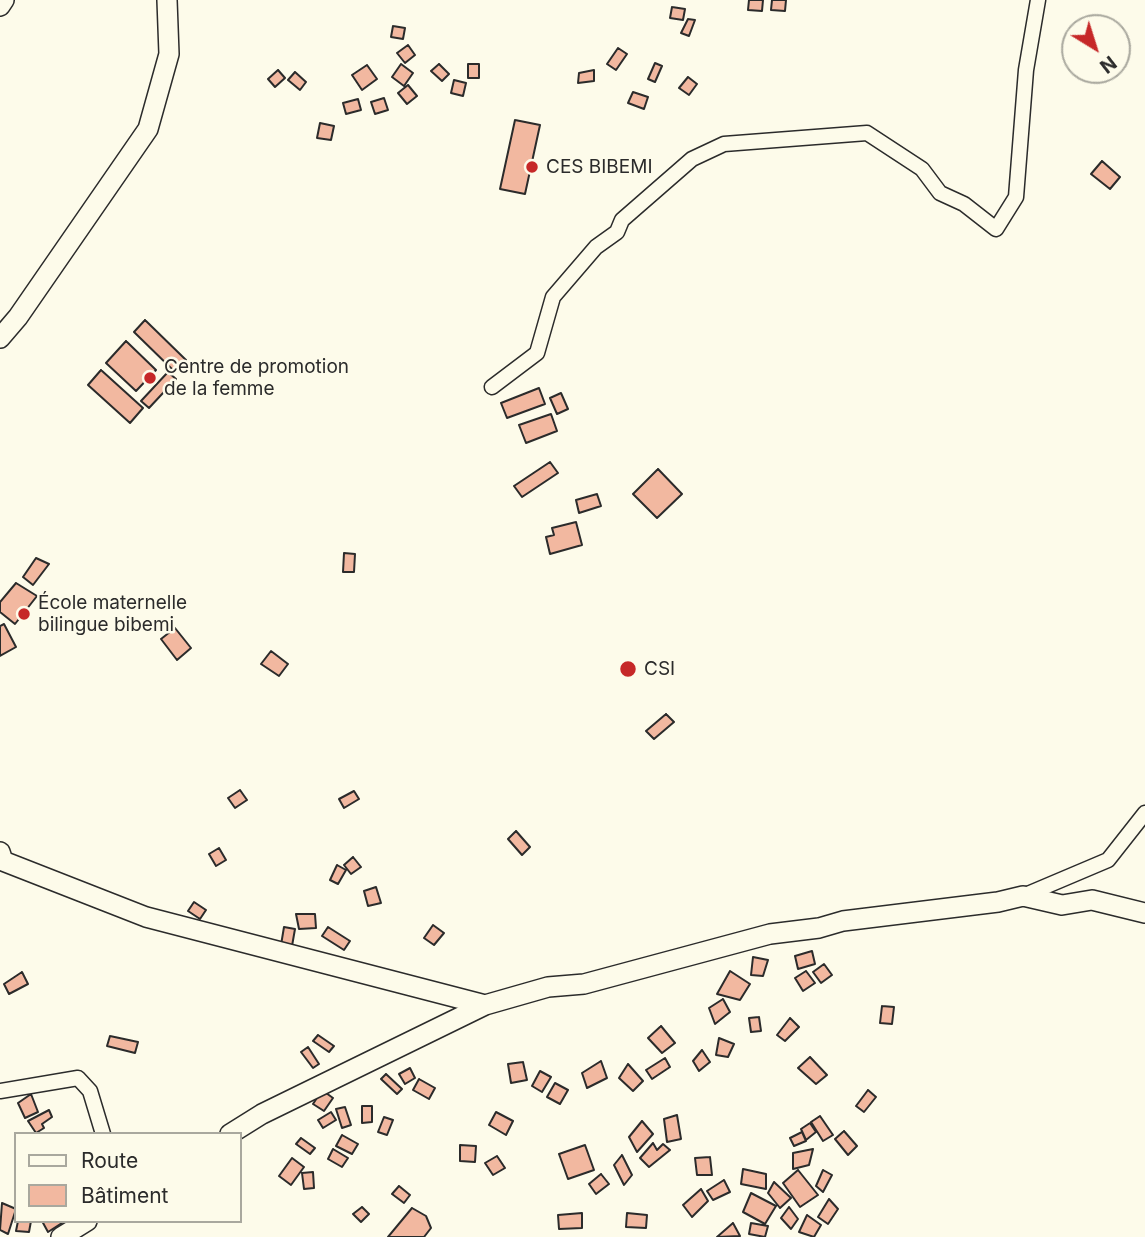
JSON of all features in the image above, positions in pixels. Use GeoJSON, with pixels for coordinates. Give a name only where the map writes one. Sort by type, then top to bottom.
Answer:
{"type":"FeatureCollection","features":[{"type":"Feature","properties":{"kind":"main road"},"geometry":{"type":"LineString","coordinates":[[0,6],[5,0]]}},
{"type":"Feature","properties":{"kind":"main road"},"geometry":{"type":"LineString","coordinates":[[0,338],[19,317],[148,129],[169,54],[167,0]]}},
{"type":"Feature","properties":{"kind":"main road"},"geometry":{"type":"LineString","coordinates":[[0,852],[3,861],[146,917],[485,1005]]}},
{"type":"Feature","properties":{"kind":"main road"},"geometry":{"type":"LineString","coordinates":[[233,1132],[262,1114],[485,1005],[548,987],[584,984],[770,934],[819,928],[843,921],[998,902],[1023,896],[1062,905],[1092,900],[1145,913]]}},
{"type":"Feature","properties":{"kind":"main road"},"geometry":{"type":"LineString","coordinates":[[61,1237],[84,1223]]}},
{"type":"Feature","properties":{"kind":"street"},"geometry":{"type":"LineString","coordinates":[[492,387],[537,353],[553,297],[596,247],[617,232],[622,220],[692,159],[724,144],[867,133],[922,169],[940,193],[964,204],[996,229],[1016,197],[1023,97],[1038,0]]}},
{"type":"Feature","properties":{"kind":"street"},"geometry":{"type":"LineString","coordinates":[[1023,896],[1108,860],[1145,813]]}},
{"type":"Feature","properties":{"kind":"street"},"geometry":{"type":"LineString","coordinates":[[0,1091],[78,1078],[90,1091],[102,1132]]}},
{"type":"Feature","properties":{"kind":"building"},"geometry":{"type":"Polygon","coordinates":[[[749,0],[763,0],[762,11],[748,10],[749,0]]]}},
{"type":"Feature","properties":{"kind":"building"},"geometry":{"type":"Polygon","coordinates":[[[772,0],[786,0],[785,11],[771,10],[772,0]]]}},
{"type":"Feature","properties":{"kind":"building"},"geometry":{"type":"Polygon","coordinates":[[[672,7],[685,9],[683,20],[670,18],[672,7]]]}},
{"type":"Feature","properties":{"kind":"building"},"geometry":{"type":"Polygon","coordinates":[[[688,19],[695,20],[689,36],[681,33],[688,19]]]}},
{"type":"Feature","properties":{"kind":"building"},"geometry":{"type":"Polygon","coordinates":[[[393,26],[405,28],[403,39],[391,37],[393,26]]]}},
{"type":"Feature","properties":{"kind":"building"},"geometry":{"type":"Polygon","coordinates":[[[408,45],[415,55],[405,63],[397,53],[408,45]]]}},
{"type":"Feature","properties":{"kind":"building"},"geometry":{"type":"Polygon","coordinates":[[[618,48],[627,54],[616,70],[607,64],[618,48]]]}},
{"type":"Feature","properties":{"kind":"building"},"geometry":{"type":"Polygon","coordinates":[[[655,63],[662,66],[655,82],[648,79],[655,63]]]}},
{"type":"Feature","properties":{"kind":"building"},"geometry":{"type":"Polygon","coordinates":[[[401,64],[413,73],[404,86],[392,77],[401,64]]]}},
{"type":"Feature","properties":{"kind":"building"},"geometry":{"type":"Polygon","coordinates":[[[439,64],[449,74],[442,81],[431,71],[439,64]]]}},
{"type":"Feature","properties":{"kind":"building"},"geometry":{"type":"Polygon","coordinates":[[[468,64],[479,64],[479,78],[468,78],[468,64]]]}},
{"type":"Feature","properties":{"kind":"building"},"geometry":{"type":"Polygon","coordinates":[[[367,65],[377,79],[362,90],[352,75],[367,65]]]}},
{"type":"Feature","properties":{"kind":"building"},"geometry":{"type":"Polygon","coordinates":[[[278,70],[285,78],[275,87],[268,79],[278,70]]]}},
{"type":"Feature","properties":{"kind":"building"},"geometry":{"type":"Polygon","coordinates":[[[594,70],[594,81],[578,83],[579,73],[594,70]]]}},
{"type":"Feature","properties":{"kind":"building"},"geometry":{"type":"Polygon","coordinates":[[[295,72],[306,82],[300,90],[288,80],[295,72]]]}},
{"type":"Feature","properties":{"kind":"building"},"geometry":{"type":"Polygon","coordinates":[[[688,77],[697,84],[689,95],[679,88],[688,77]]]}},
{"type":"Feature","properties":{"kind":"building"},"geometry":{"type":"Polygon","coordinates":[[[454,80],[466,83],[463,96],[451,93],[454,80]]]}},
{"type":"Feature","properties":{"kind":"building"},"geometry":{"type":"Polygon","coordinates":[[[408,85],[417,96],[407,104],[398,93],[408,85]]]}},
{"type":"Feature","properties":{"kind":"building"},"geometry":{"type":"Polygon","coordinates":[[[633,92],[648,97],[644,109],[628,103],[633,92]]]}},
{"type":"Feature","properties":{"kind":"building"},"geometry":{"type":"Polygon","coordinates":[[[384,98],[388,110],[375,114],[371,102],[384,98]]]}},
{"type":"Feature","properties":{"kind":"building"},"geometry":{"type":"Polygon","coordinates":[[[358,99],[361,110],[346,114],[343,103],[358,99]]]}},
{"type":"Feature","properties":{"kind":"building"},"geometry":{"type":"Polygon","coordinates":[[[515,120],[540,125],[525,194],[500,189],[515,120]]]}},
{"type":"Feature","properties":{"kind":"building"},"geometry":{"type":"Polygon","coordinates":[[[320,123],[334,126],[331,140],[317,138],[320,123]]]}},
{"type":"Feature","properties":{"kind":"building"},"geometry":{"type":"Polygon","coordinates":[[[1102,161],[1120,177],[1110,189],[1091,174],[1102,161]]]}},
{"type":"Feature","properties":{"kind":"building"},"geometry":{"type":"Polygon","coordinates":[[[145,320],[186,360],[175,372],[134,332],[145,320]]]}},
{"type":"Feature","properties":{"kind":"building"},"geometry":{"type":"Polygon","coordinates":[[[126,341],[156,370],[136,391],[106,363],[126,341]]]}},
{"type":"Feature","properties":{"kind":"building"},"geometry":{"type":"Polygon","coordinates":[[[101,370],[143,408],[130,423],[88,385],[101,370]]]}},
{"type":"Feature","properties":{"kind":"building"},"geometry":{"type":"Polygon","coordinates":[[[168,372],[176,379],[149,408],[141,401],[168,372]]]}},
{"type":"Feature","properties":{"kind":"building"},"geometry":{"type":"Polygon","coordinates":[[[539,388],[545,404],[507,418],[501,403],[539,388]]]}},
{"type":"Feature","properties":{"kind":"building"},"geometry":{"type":"Polygon","coordinates":[[[561,393],[568,409],[557,414],[550,398],[561,393]]]}},
{"type":"Feature","properties":{"kind":"building"},"geometry":{"type":"Polygon","coordinates":[[[551,414],[557,431],[526,443],[519,425],[551,414]]]}},
{"type":"Feature","properties":{"kind":"building"},"geometry":{"type":"Polygon","coordinates":[[[550,462],[558,473],[522,497],[514,486],[550,462]]]}},
{"type":"Feature","properties":{"kind":"building"},"geometry":{"type":"Polygon","coordinates":[[[658,469],[682,494],[657,518],[633,494],[658,469]]]}},
{"type":"Feature","properties":{"kind":"building"},"geometry":{"type":"Polygon","coordinates":[[[597,494],[601,506],[579,513],[576,500],[597,494]]]}},
{"type":"Feature","properties":{"kind":"building"},"geometry":{"type":"Polygon","coordinates":[[[576,522],[582,545],[550,554],[546,537],[554,535],[552,528],[576,522]]]}},
{"type":"Feature","properties":{"kind":"building"},"geometry":{"type":"Polygon","coordinates":[[[344,553],[355,554],[354,572],[343,572],[344,553]]]}},
{"type":"Feature","properties":{"kind":"building"},"geometry":{"type":"Polygon","coordinates":[[[36,558],[49,564],[33,585],[23,577],[36,558]]]}},
{"type":"Feature","properties":{"kind":"building"},"geometry":{"type":"Polygon","coordinates":[[[16,583],[37,596],[15,624],[0,612],[0,602],[16,583]]]}},
{"type":"Feature","properties":{"kind":"building"},"geometry":{"type":"Polygon","coordinates":[[[4,624],[16,647],[0,656],[0,626],[4,624]]]}},
{"type":"Feature","properties":{"kind":"building"},"geometry":{"type":"Polygon","coordinates":[[[175,628],[191,648],[177,660],[161,639],[175,628]]]}},
{"type":"Feature","properties":{"kind":"building"},"geometry":{"type":"Polygon","coordinates":[[[271,651],[288,664],[279,676],[261,664],[271,651]]]}},
{"type":"Feature","properties":{"kind":"building"},"geometry":{"type":"Polygon","coordinates":[[[666,714],[674,722],[654,739],[646,731],[666,714]]]}},
{"type":"Feature","properties":{"kind":"building"},"geometry":{"type":"Polygon","coordinates":[[[240,790],[247,800],[235,808],[228,798],[240,790]]]}},
{"type":"Feature","properties":{"kind":"building"},"geometry":{"type":"Polygon","coordinates":[[[354,791],[359,799],[344,808],[339,799],[354,791]]]}},
{"type":"Feature","properties":{"kind":"building"},"geometry":{"type":"Polygon","coordinates":[[[516,831],[530,847],[522,855],[508,839],[516,831]]]}},
{"type":"Feature","properties":{"kind":"building"},"geometry":{"type":"Polygon","coordinates":[[[219,848],[226,860],[216,866],[209,854],[219,848]]]}},
{"type":"Feature","properties":{"kind":"building"},"geometry":{"type":"Polygon","coordinates":[[[353,857],[361,867],[351,874],[344,865],[353,857]]]}},
{"type":"Feature","properties":{"kind":"building"},"geometry":{"type":"Polygon","coordinates":[[[337,865],[346,870],[338,884],[330,880],[337,865]]]}},
{"type":"Feature","properties":{"kind":"building"},"geometry":{"type":"Polygon","coordinates":[[[376,887],[381,903],[368,906],[364,891],[376,887]]]}},
{"type":"Feature","properties":{"kind":"building"},"geometry":{"type":"Polygon","coordinates":[[[194,902],[206,910],[200,919],[188,911],[194,902]]]}},
{"type":"Feature","properties":{"kind":"building"},"geometry":{"type":"Polygon","coordinates":[[[296,914],[315,914],[316,928],[299,929],[296,914]]]}},
{"type":"Feature","properties":{"kind":"building"},"geometry":{"type":"Polygon","coordinates":[[[433,925],[444,933],[434,945],[424,938],[433,925]]]}},
{"type":"Feature","properties":{"kind":"building"},"geometry":{"type":"Polygon","coordinates":[[[284,927],[295,929],[292,946],[281,945],[284,927]]]}},
{"type":"Feature","properties":{"kind":"building"},"geometry":{"type":"Polygon","coordinates":[[[328,927],[350,941],[344,950],[322,936],[328,927]]]}},
{"type":"Feature","properties":{"kind":"building"},"geometry":{"type":"Polygon","coordinates":[[[812,951],[815,964],[798,969],[795,956],[812,951]]]}},
{"type":"Feature","properties":{"kind":"building"},"geometry":{"type":"Polygon","coordinates":[[[753,957],[768,960],[763,976],[751,975],[753,957]]]}},
{"type":"Feature","properties":{"kind":"building"},"geometry":{"type":"Polygon","coordinates":[[[824,964],[832,975],[821,983],[813,972],[824,964]]]}},
{"type":"Feature","properties":{"kind":"building"},"geometry":{"type":"Polygon","coordinates":[[[730,971],[750,984],[740,1000],[717,994],[730,971]]]}},
{"type":"Feature","properties":{"kind":"building"},"geometry":{"type":"Polygon","coordinates":[[[806,971],[815,983],[803,991],[795,978],[806,971]]]}},
{"type":"Feature","properties":{"kind":"building"},"geometry":{"type":"Polygon","coordinates":[[[22,972],[28,984],[9,994],[4,984],[22,972]]]}},
{"type":"Feature","properties":{"kind":"building"},"geometry":{"type":"Polygon","coordinates":[[[723,999],[730,1012],[715,1024],[709,1008],[723,999]]]}},
{"type":"Feature","properties":{"kind":"building"},"geometry":{"type":"Polygon","coordinates":[[[882,1006],[894,1007],[892,1024],[880,1023],[882,1006]]]}},
{"type":"Feature","properties":{"kind":"building"},"geometry":{"type":"Polygon","coordinates":[[[759,1017],[761,1031],[751,1032],[749,1018],[759,1017]]]}},
{"type":"Feature","properties":{"kind":"building"},"geometry":{"type":"Polygon","coordinates":[[[790,1018],[799,1027],[785,1041],[777,1035],[790,1018]]]}},
{"type":"Feature","properties":{"kind":"building"},"geometry":{"type":"Polygon","coordinates":[[[661,1026],[675,1043],[662,1053],[648,1038],[661,1026]]]}},
{"type":"Feature","properties":{"kind":"building"},"geometry":{"type":"Polygon","coordinates":[[[318,1035],[334,1046],[329,1052],[313,1041],[318,1035]]]}},
{"type":"Feature","properties":{"kind":"building"},"geometry":{"type":"Polygon","coordinates":[[[110,1036],[138,1042],[135,1053],[107,1046],[110,1036]]]}},
{"type":"Feature","properties":{"kind":"building"},"geometry":{"type":"Polygon","coordinates":[[[719,1038],[734,1044],[728,1057],[716,1055],[719,1038]]]}},
{"type":"Feature","properties":{"kind":"building"},"geometry":{"type":"Polygon","coordinates":[[[308,1047],[319,1064],[313,1068],[301,1052],[308,1047]]]}},
{"type":"Feature","properties":{"kind":"building"},"geometry":{"type":"Polygon","coordinates":[[[702,1050],[710,1062],[699,1071],[693,1061],[702,1050]]]}},
{"type":"Feature","properties":{"kind":"building"},"geometry":{"type":"Polygon","coordinates":[[[810,1057],[827,1075],[816,1084],[798,1068],[810,1057]]]}},
{"type":"Feature","properties":{"kind":"building"},"geometry":{"type":"Polygon","coordinates":[[[665,1058],[670,1067],[652,1079],[646,1070],[665,1058]]]}},
{"type":"Feature","properties":{"kind":"building"},"geometry":{"type":"Polygon","coordinates":[[[601,1061],[607,1078],[587,1088],[582,1073],[601,1061]]]}},
{"type":"Feature","properties":{"kind":"building"},"geometry":{"type":"Polygon","coordinates":[[[523,1062],[527,1080],[511,1083],[508,1064],[523,1062]]]}},
{"type":"Feature","properties":{"kind":"building"},"geometry":{"type":"Polygon","coordinates":[[[628,1064],[643,1081],[633,1091],[619,1078],[628,1064]]]}},
{"type":"Feature","properties":{"kind":"building"},"geometry":{"type":"Polygon","coordinates":[[[410,1068],[415,1078],[405,1084],[399,1074],[410,1068]]]}},
{"type":"Feature","properties":{"kind":"building"},"geometry":{"type":"Polygon","coordinates":[[[540,1071],[551,1077],[542,1092],[532,1086],[540,1071]]]}},
{"type":"Feature","properties":{"kind":"building"},"geometry":{"type":"Polygon","coordinates":[[[386,1074],[402,1089],[397,1094],[381,1079],[386,1074]]]}},
{"type":"Feature","properties":{"kind":"building"},"geometry":{"type":"Polygon","coordinates":[[[419,1079],[435,1088],[429,1099],[413,1090],[419,1079]]]}},
{"type":"Feature","properties":{"kind":"building"},"geometry":{"type":"Polygon","coordinates":[[[555,1083],[568,1090],[560,1104],[547,1097],[555,1083]]]}},
{"type":"Feature","properties":{"kind":"building"},"geometry":{"type":"Polygon","coordinates":[[[322,1090],[333,1098],[324,1111],[313,1104],[322,1090]]]}},
{"type":"Feature","properties":{"kind":"building"},"geometry":{"type":"Polygon","coordinates":[[[868,1090],[876,1097],[864,1112],[856,1106],[868,1090]]]}},
{"type":"Feature","properties":{"kind":"building"},"geometry":{"type":"Polygon","coordinates":[[[31,1094],[38,1112],[25,1118],[18,1103],[31,1094]]]}},
{"type":"Feature","properties":{"kind":"building"},"geometry":{"type":"Polygon","coordinates":[[[362,1106],[372,1106],[372,1122],[362,1123],[362,1106]]]}},
{"type":"Feature","properties":{"kind":"building"},"geometry":{"type":"Polygon","coordinates":[[[345,1107],[351,1125],[342,1128],[336,1109],[345,1107]]]}},
{"type":"Feature","properties":{"kind":"building"},"geometry":{"type":"Polygon","coordinates":[[[49,1110],[52,1117],[42,1124],[44,1128],[38,1132],[28,1121],[49,1110]]]}},
{"type":"Feature","properties":{"kind":"building"},"geometry":{"type":"Polygon","coordinates":[[[331,1112],[336,1120],[323,1128],[318,1120],[331,1112]]]}},
{"type":"Feature","properties":{"kind":"building"},"geometry":{"type":"Polygon","coordinates":[[[496,1112],[513,1121],[506,1135],[489,1125],[496,1112]]]}},
{"type":"Feature","properties":{"kind":"building"},"geometry":{"type":"Polygon","coordinates":[[[677,1115],[681,1139],[667,1142],[664,1119],[677,1115]]]}},
{"type":"Feature","properties":{"kind":"building"},"geometry":{"type":"Polygon","coordinates":[[[820,1116],[833,1135],[823,1141],[811,1122],[820,1116]]]}},
{"type":"Feature","properties":{"kind":"building"},"geometry":{"type":"Polygon","coordinates":[[[384,1117],[393,1120],[387,1135],[378,1132],[384,1117]]]}},
{"type":"Feature","properties":{"kind":"building"},"geometry":{"type":"Polygon","coordinates":[[[642,1121],[653,1134],[637,1152],[629,1137],[642,1121]]]}},
{"type":"Feature","properties":{"kind":"building"},"geometry":{"type":"Polygon","coordinates":[[[810,1123],[816,1132],[806,1140],[801,1129],[810,1123]]]}},
{"type":"Feature","properties":{"kind":"building"},"geometry":{"type":"Polygon","coordinates":[[[844,1131],[857,1146],[848,1155],[835,1139],[844,1131]]]}},
{"type":"Feature","properties":{"kind":"building"},"geometry":{"type":"Polygon","coordinates":[[[802,1132],[806,1141],[794,1146],[790,1138],[802,1132]]]}},
{"type":"Feature","properties":{"kind":"building"},"geometry":{"type":"Polygon","coordinates":[[[342,1135],[358,1144],[352,1154],[336,1146],[342,1135]]]}},
{"type":"Feature","properties":{"kind":"building"},"geometry":{"type":"Polygon","coordinates":[[[301,1138],[315,1148],[310,1154],[296,1144],[301,1138]]]}},
{"type":"Feature","properties":{"kind":"building"},"geometry":{"type":"Polygon","coordinates":[[[653,1143],[657,1150],[663,1144],[670,1150],[649,1167],[640,1158],[653,1143]]]}},
{"type":"Feature","properties":{"kind":"building"},"geometry":{"type":"Polygon","coordinates":[[[460,1145],[476,1146],[475,1162],[460,1161],[460,1145]]]}},
{"type":"Feature","properties":{"kind":"building"},"geometry":{"type":"Polygon","coordinates":[[[585,1145],[594,1170],[568,1179],[559,1154],[585,1145]]]}},
{"type":"Feature","properties":{"kind":"building"},"geometry":{"type":"Polygon","coordinates":[[[333,1149],[348,1158],[342,1167],[328,1159],[333,1149]]]}},
{"type":"Feature","properties":{"kind":"building"},"geometry":{"type":"Polygon","coordinates":[[[813,1149],[809,1165],[793,1169],[793,1153],[813,1149]]]}},
{"type":"Feature","properties":{"kind":"building"},"geometry":{"type":"Polygon","coordinates":[[[622,1155],[632,1175],[624,1185],[614,1165],[622,1155]]]}},
{"type":"Feature","properties":{"kind":"building"},"geometry":{"type":"Polygon","coordinates":[[[497,1156],[505,1168],[493,1175],[485,1163],[497,1156]]]}},
{"type":"Feature","properties":{"kind":"building"},"geometry":{"type":"Polygon","coordinates":[[[710,1157],[712,1175],[697,1175],[695,1158],[710,1157]]]}},
{"type":"Feature","properties":{"kind":"building"},"geometry":{"type":"Polygon","coordinates":[[[292,1158],[304,1167],[291,1185],[279,1176],[292,1158]]]}},
{"type":"Feature","properties":{"kind":"building"},"geometry":{"type":"Polygon","coordinates":[[[743,1169],[766,1174],[766,1189],[741,1184],[743,1169]]]}},
{"type":"Feature","properties":{"kind":"building"},"geometry":{"type":"Polygon","coordinates":[[[798,1170],[818,1195],[800,1207],[783,1183],[798,1170]]]}},
{"type":"Feature","properties":{"kind":"building"},"geometry":{"type":"Polygon","coordinates":[[[823,1170],[832,1175],[823,1192],[816,1186],[823,1170]]]}},
{"type":"Feature","properties":{"kind":"building"},"geometry":{"type":"Polygon","coordinates":[[[313,1172],[314,1188],[304,1189],[302,1173],[313,1172]]]}},
{"type":"Feature","properties":{"kind":"building"},"geometry":{"type":"Polygon","coordinates":[[[601,1174],[609,1184],[596,1194],[589,1184],[601,1174]]]}},
{"type":"Feature","properties":{"kind":"building"},"geometry":{"type":"Polygon","coordinates":[[[724,1180],[730,1192],[713,1200],[707,1191],[724,1180]]]}},
{"type":"Feature","properties":{"kind":"building"},"geometry":{"type":"Polygon","coordinates":[[[774,1182],[791,1198],[780,1208],[768,1193],[774,1182]]]}},
{"type":"Feature","properties":{"kind":"building"},"geometry":{"type":"Polygon","coordinates":[[[399,1186],[410,1195],[404,1203],[392,1194],[399,1186]]]}},
{"type":"Feature","properties":{"kind":"building"},"geometry":{"type":"Polygon","coordinates":[[[701,1189],[708,1201],[692,1217],[683,1205],[701,1189]]]}},
{"type":"Feature","properties":{"kind":"building"},"geometry":{"type":"Polygon","coordinates":[[[751,1193],[776,1206],[765,1224],[743,1212],[751,1193]]]}},
{"type":"Feature","properties":{"kind":"building"},"geometry":{"type":"Polygon","coordinates":[[[829,1199],[838,1209],[828,1224],[818,1217],[829,1199]]]}},
{"type":"Feature","properties":{"kind":"building"},"geometry":{"type":"Polygon","coordinates":[[[2,1203],[14,1208],[14,1215],[8,1234],[0,1230],[2,1203]]]}},
{"type":"Feature","properties":{"kind":"building"},"geometry":{"type":"Polygon","coordinates":[[[362,1207],[369,1214],[361,1222],[353,1214],[362,1207]]]}},
{"type":"Feature","properties":{"kind":"building"},"geometry":{"type":"Polygon","coordinates":[[[789,1207],[798,1219],[791,1229],[781,1218],[789,1207]]]}},
{"type":"Feature","properties":{"kind":"building"},"geometry":{"type":"Polygon","coordinates":[[[412,1208],[426,1216],[431,1228],[424,1237],[388,1237],[412,1208]]]}},
{"type":"Feature","properties":{"kind":"building"},"geometry":{"type":"Polygon","coordinates":[[[582,1213],[582,1228],[559,1229],[558,1215],[582,1213]]]}},
{"type":"Feature","properties":{"kind":"building"},"geometry":{"type":"Polygon","coordinates":[[[627,1213],[647,1215],[646,1228],[626,1227],[627,1213]]]}},
{"type":"Feature","properties":{"kind":"building"},"geometry":{"type":"Polygon","coordinates":[[[807,1215],[821,1225],[814,1237],[799,1232],[807,1215]]]}},
{"type":"Feature","properties":{"kind":"building"},"geometry":{"type":"Polygon","coordinates":[[[18,1223],[31,1223],[29,1232],[16,1231],[18,1223]]]}},
{"type":"Feature","properties":{"kind":"building"},"geometry":{"type":"Polygon","coordinates":[[[43,1223],[62,1223],[48,1232],[43,1223]]]}},
{"type":"Feature","properties":{"kind":"building"},"geometry":{"type":"Polygon","coordinates":[[[733,1223],[740,1236],[717,1237],[733,1223]]]}},
{"type":"Feature","properties":{"kind":"building"},"geometry":{"type":"Polygon","coordinates":[[[751,1223],[768,1226],[765,1237],[749,1234],[751,1223]]]}},
{"type":"Feature","properties":{"kind":"place","name":"CES BIBEMI"},"geometry":{"type":"Point","coordinates":[532,167]}},
{"type":"Feature","properties":{"kind":"place","name":"Centre de promotion de la femme"},"geometry":{"type":"Point","coordinates":[150,378]}},
{"type":"Feature","properties":{"kind":"place","name":"École maternelle bilingue bibemi"},"geometry":{"type":"Point","coordinates":[24,614]}},
{"type":"Feature","properties":{"kind":"place","name":"CSI"},"geometry":{"type":"Point","coordinates":[628,669]}}]}
